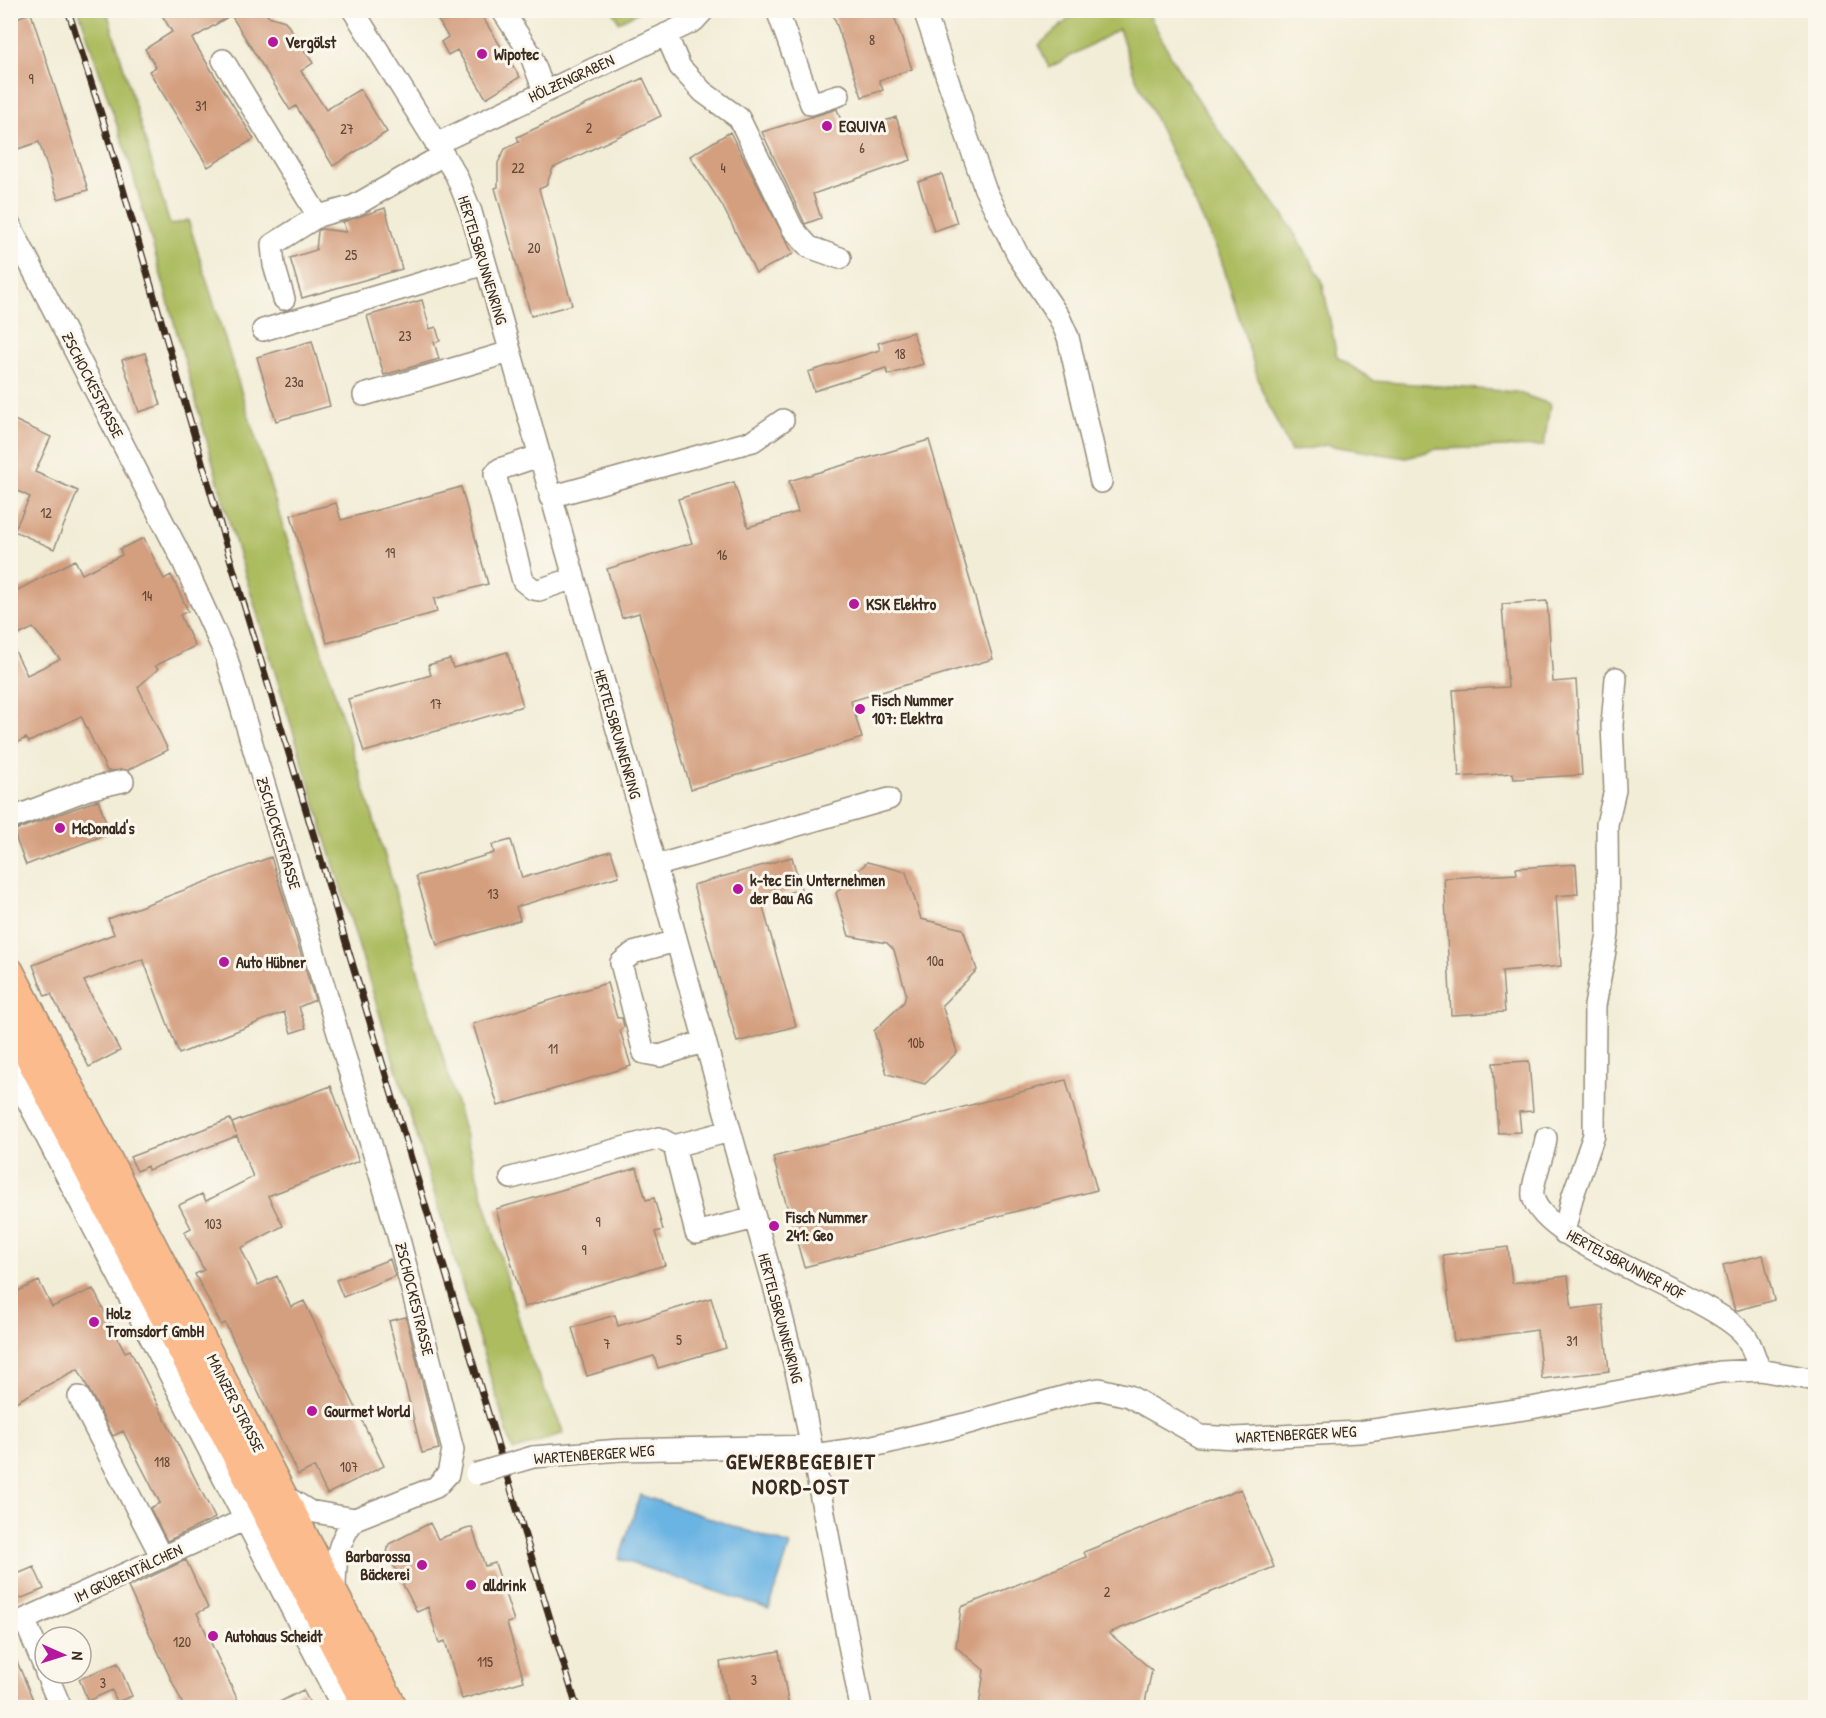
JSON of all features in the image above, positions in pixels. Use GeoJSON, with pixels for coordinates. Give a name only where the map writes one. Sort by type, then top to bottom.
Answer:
{"type":"FeatureCollection","features":[{"type":"Feature","properties":{"kind":"main road","name":"MAINZER STRASSE"},"geometry":{"type":"LineString","coordinates":[[10,971],[393,1707]]}},
{"type":"Feature","properties":{"kind":"main road","name":"MAINZER STRASSE"},"geometry":{"type":"LineString","coordinates":[[10,1020],[367,1707]]}},
{"type":"Feature","properties":{"kind":"street","name":"HERTELSBRUNNENRING"},"geometry":{"type":"LineString","coordinates":[[353,10],[456,175],[471,212],[755,1218],[800,1387],[861,1707]]}},
{"type":"Feature","properties":{"kind":"street"},"geometry":{"type":"LineString","coordinates":[[502,10],[530,53],[544,91]]}},
{"type":"Feature","properties":{"kind":"street","name":"HÖLZENGRABEN"},"geometry":{"type":"LineString","coordinates":[[284,299],[274,265],[272,244],[318,216],[354,206],[392,187],[439,149],[544,91],[694,21],[704,10]]}},
{"type":"Feature","properties":{"kind":"street"},"geometry":{"type":"LineString","coordinates":[[777,10],[811,104],[839,94]]}},
{"type":"Feature","properties":{"kind":"street"},"geometry":{"type":"LineString","coordinates":[[924,10],[985,189],[1020,259],[1059,317],[1068,337],[1101,482]]}},
{"type":"Feature","properties":{"kind":"street"},"geometry":{"type":"LineString","coordinates":[[666,34],[680,67],[703,92],[740,118],[793,229],[809,247],[840,258]]}},
{"type":"Feature","properties":{"kind":"street"},"geometry":{"type":"LineString","coordinates":[[223,60],[318,216]]}},
{"type":"Feature","properties":{"kind":"street","name":"ZSCHOCKESTRASSE"},"geometry":{"type":"LineString","coordinates":[[10,225],[180,555],[226,656],[398,1235],[453,1450],[448,1474]]}},
{"type":"Feature","properties":{"kind":"street"},"geometry":{"type":"LineString","coordinates":[[263,330],[485,264]]}},
{"type":"Feature","properties":{"kind":"street"},"geometry":{"type":"LineString","coordinates":[[364,395],[510,352]]}},
{"type":"Feature","properties":{"kind":"street"},"geometry":{"type":"LineString","coordinates":[[550,497],[753,441],[783,420]]}},
{"type":"Feature","properties":{"kind":"street"},"geometry":{"type":"LineString","coordinates":[[539,456],[500,469],[495,474],[523,581],[533,589],[539,590],[574,578]]}},
{"type":"Feature","properties":{"kind":"street"},"geometry":{"type":"LineString","coordinates":[[1564,1233],[1572,1198],[1593,1135],[1595,1006],[1608,934],[1607,824],[1615,789],[1612,725],[1616,678]]}},
{"type":"Feature","properties":{"kind":"street"},"geometry":{"type":"LineString","coordinates":[[10,819],[88,789],[123,781]]}},
{"type":"Feature","properties":{"kind":"street"},"geometry":{"type":"LineString","coordinates":[[655,866],[889,799]]}},
{"type":"Feature","properties":{"kind":"street"},"geometry":{"type":"LineString","coordinates":[[676,940],[633,953],[621,963],[644,1053],[660,1056],[705,1041]]}},
{"type":"Feature","properties":{"kind":"street"},"geometry":{"type":"LineString","coordinates":[[10,1067],[344,1707]]}},
{"type":"Feature","properties":{"kind":"street"},"geometry":{"type":"LineString","coordinates":[[511,1178],[659,1138],[674,1146],[730,1131]]}},
{"type":"Feature","properties":{"kind":"street","name":"HERTELSBRUNNER HOF"},"geometry":{"type":"LineString","coordinates":[[1546,1138],[1533,1194],[1538,1207],[1564,1233],[1717,1313],[1744,1334],[1760,1370]]}},
{"type":"Feature","properties":{"kind":"street"},"geometry":{"type":"LineString","coordinates":[[674,1146],[696,1233],[755,1218]]}},
{"type":"Feature","properties":{"kind":"street","name":"WARTENBERGER WEG"},"geometry":{"type":"LineString","coordinates":[[448,1474],[463,1477],[533,1457],[620,1450],[812,1451],[869,1446],[1099,1389],[1129,1396],[1200,1436],[1235,1438],[1359,1432],[1531,1408],[1719,1372],[1760,1370],[1815,1380]]}},
{"type":"Feature","properties":{"kind":"street"},"geometry":{"type":"LineString","coordinates":[[79,1397],[162,1558]]}},
{"type":"Feature","properties":{"kind":"street"},"geometry":{"type":"LineString","coordinates":[[335,1594],[335,1556],[345,1531],[355,1519],[429,1490],[448,1474]]}},
{"type":"Feature","properties":{"kind":"street"},"geometry":{"type":"LineString","coordinates":[[283,1495],[309,1511],[355,1519]]}},
{"type":"Feature","properties":{"kind":"street","name":"IM GRÜBENTÄLCHEN"},"geometry":{"type":"LineString","coordinates":[[18,1624],[246,1519]]}},
{"type":"Feature","properties":{"kind":"street"},"geometry":{"type":"LineString","coordinates":[[18,1624],[33,1649]]}},
{"type":"Feature","properties":{"kind":"street"},"geometry":{"type":"LineString","coordinates":[[52,1685],[61,1707]]}},
{"type":"Feature","properties":{"kind":"green space"},"geometry":{"type":"Polygon","coordinates":[[[79,11],[107,11],[170,225],[188,220],[382,846],[529,1355],[564,1433],[513,1451],[231,528],[131,167],[79,11]]]}},
{"type":"Feature","properties":{"kind":"green space"},"geometry":{"type":"Polygon","coordinates":[[[613,11],[640,11],[619,22],[613,11]]]}},
{"type":"Feature","properties":{"kind":"green space"},"geometry":{"type":"Polygon","coordinates":[[[1078,11],[1147,11],[1177,67],[1218,130],[1284,216],[1322,280],[1337,357],[1374,381],[1516,392],[1550,404],[1544,446],[1437,449],[1406,458],[1326,445],[1291,452],[1262,391],[1220,256],[1134,74],[1119,29],[1049,68],[1039,45],[1078,11]]]}},
{"type":"Feature","properties":{"kind":"water"},"geometry":{"type":"Polygon","coordinates":[[[640,1495],[790,1545],[769,1609],[619,1559],[640,1495]]]}},
{"type":"Feature","properties":{"kind":"building"},"geometry":{"type":"Polygon","coordinates":[[[159,10],[265,10],[268,16],[285,21],[313,63],[301,71],[326,110],[360,89],[387,132],[333,166],[296,106],[290,110],[231,15],[192,39],[254,139],[208,167],[149,71],[156,67],[145,49],[172,32],[159,10]]]}},
{"type":"Feature","properties":{"kind":"building","name":"Wipotec"},"geometry":{"type":"Polygon","coordinates":[[[432,10],[478,10],[520,77],[486,98],[457,50],[448,55],[441,42],[448,37],[432,10]]]}},
{"type":"Feature","properties":{"kind":"building"},"geometry":{"type":"Polygon","coordinates":[[[843,10],[892,10],[912,69],[879,80],[883,90],[862,97],[833,14],[843,10]]]}},
{"type":"Feature","properties":{"kind":"building"},"geometry":{"type":"Polygon","coordinates":[[[31,13],[88,190],[58,199],[39,142],[15,150],[10,135],[10,20],[31,13]]]}},
{"type":"Feature","properties":{"kind":"building"},"geometry":{"type":"Polygon","coordinates":[[[643,78],[661,116],[553,168],[546,186],[539,189],[572,305],[531,316],[495,188],[498,187],[498,163],[505,149],[519,142],[517,137],[643,78]]]}},
{"type":"Feature","properties":{"kind":"building"},"geometry":{"type":"Polygon","coordinates":[[[837,109],[846,135],[896,117],[911,160],[813,194],[821,218],[805,224],[762,132],[837,109]]]}},
{"type":"Feature","properties":{"kind":"building"},"geometry":{"type":"Polygon","coordinates":[[[730,132],[793,254],[756,273],[722,205],[690,156],[730,132]]]}},
{"type":"Feature","properties":{"kind":"building"},"geometry":{"type":"Polygon","coordinates":[[[942,174],[957,223],[934,231],[918,182],[942,174]]]}},
{"type":"Feature","properties":{"kind":"building"},"geometry":{"type":"Polygon","coordinates":[[[385,208],[402,269],[302,298],[290,258],[316,250],[318,231],[321,229],[346,232],[343,222],[385,208]]]}},
{"type":"Feature","properties":{"kind":"building"},"geometry":{"type":"Polygon","coordinates":[[[422,300],[430,329],[436,327],[440,341],[434,342],[439,359],[384,375],[367,316],[422,300]]]}},
{"type":"Feature","properties":{"kind":"building"},"geometry":{"type":"Polygon","coordinates":[[[913,332],[923,364],[888,375],[886,368],[814,391],[808,372],[880,350],[878,343],[913,332]]]}},
{"type":"Feature","properties":{"kind":"building"},"geometry":{"type":"Polygon","coordinates":[[[312,341],[330,406],[276,421],[257,357],[312,341]]]}},
{"type":"Feature","properties":{"kind":"building"},"geometry":{"type":"Polygon","coordinates":[[[145,353],[161,405],[139,412],[122,360],[145,353]]]}},
{"type":"Feature","properties":{"kind":"building"},"geometry":{"type":"Polygon","coordinates":[[[10,418],[51,437],[35,472],[78,491],[54,549],[14,531],[30,497],[10,487],[10,418]]]}},
{"type":"Feature","properties":{"kind":"building","name":"KSK Elektro"},"geometry":{"type":"Polygon","coordinates":[[[929,440],[993,659],[851,701],[862,738],[691,789],[639,613],[622,618],[607,569],[692,543],[678,499],[734,482],[748,527],[798,512],[789,481],[929,440]]]}},
{"type":"Feature","properties":{"kind":"building"},"geometry":{"type":"Polygon","coordinates":[[[461,487],[488,584],[434,599],[437,612],[327,643],[291,515],[336,503],[341,520],[461,487]]]}},
{"type":"Feature","properties":{"kind":"building"},"geometry":{"type":"Polygon","coordinates":[[[144,538],[164,579],[171,575],[188,611],[180,615],[195,646],[155,666],[158,669],[138,687],[168,750],[128,770],[107,771],[81,716],[29,742],[26,738],[10,746],[10,641],[27,675],[60,659],[33,628],[10,639],[10,594],[75,560],[82,574],[122,555],[120,549],[144,538]]]}},
{"type":"Feature","properties":{"kind":"building"},"geometry":{"type":"Polygon","coordinates":[[[1547,601],[1553,682],[1576,680],[1582,775],[1514,779],[1513,773],[1459,777],[1453,690],[1508,687],[1502,604],[1547,601]]]}},
{"type":"Feature","properties":{"kind":"building"},"geometry":{"type":"Polygon","coordinates":[[[507,652],[523,706],[364,752],[348,699],[431,675],[428,665],[450,659],[453,668],[507,652]]]}},
{"type":"Feature","properties":{"kind":"building","name":"McDonald's"},"geometry":{"type":"Polygon","coordinates":[[[98,800],[110,833],[26,865],[13,831],[98,800]]]}},
{"type":"Feature","properties":{"kind":"building"},"geometry":{"type":"Polygon","coordinates":[[[511,840],[522,878],[611,851],[619,876],[516,907],[520,920],[437,945],[416,876],[494,853],[492,845],[511,840]]]}},
{"type":"Feature","properties":{"kind":"building","name":"Auto Hübner"},"geometry":{"type":"Polygon","coordinates":[[[271,857],[315,1000],[299,1007],[306,1028],[291,1033],[284,1012],[179,1054],[143,959],[84,981],[120,1051],[89,1067],[51,994],[45,996],[33,965],[114,934],[108,919],[271,857]]]}},
{"type":"Feature","properties":{"kind":"building"},"geometry":{"type":"Polygon","coordinates":[[[792,857],[801,889],[761,900],[796,1026],[737,1042],[693,885],[792,857]]]}},
{"type":"Feature","properties":{"kind":"building"},"geometry":{"type":"Polygon","coordinates":[[[867,862],[906,872],[921,919],[963,929],[977,970],[942,1005],[957,1052],[925,1084],[887,1074],[874,1031],[904,1002],[906,993],[894,950],[887,943],[849,936],[836,893],[867,862]]]}},
{"type":"Feature","properties":{"kind":"building"},"geometry":{"type":"Polygon","coordinates":[[[1576,864],[1578,894],[1556,896],[1561,966],[1502,971],[1505,1012],[1451,1015],[1444,878],[1517,874],[1516,868],[1576,864]]]}},
{"type":"Feature","properties":{"kind":"building"},"geometry":{"type":"Polygon","coordinates":[[[607,983],[617,1018],[622,1018],[624,1027],[620,1030],[631,1066],[498,1106],[473,1024],[607,983]]]}},
{"type":"Feature","properties":{"kind":"building"},"geometry":{"type":"Polygon","coordinates":[[[1529,1061],[1533,1111],[1519,1112],[1521,1132],[1498,1133],[1493,1063],[1529,1061]]]}},
{"type":"Feature","properties":{"kind":"building"},"geometry":{"type":"Polygon","coordinates":[[[1066,1080],[1097,1190],[804,1267],[773,1157],[1066,1080]]]}},
{"type":"Feature","properties":{"kind":"building"},"geometry":{"type":"Polygon","coordinates":[[[331,1086],[359,1161],[268,1196],[283,1226],[241,1248],[258,1285],[277,1276],[291,1307],[304,1301],[384,1466],[327,1494],[314,1467],[298,1475],[225,1323],[221,1325],[195,1274],[204,1270],[184,1232],[191,1228],[179,1205],[202,1194],[206,1201],[253,1177],[237,1136],[148,1170],[147,1166],[137,1171],[130,1157],[230,1119],[236,1133],[232,1123],[331,1086]]]}},
{"type":"Feature","properties":{"kind":"building"},"geometry":{"type":"Polygon","coordinates":[[[637,1168],[646,1200],[654,1198],[663,1230],[655,1232],[665,1265],[524,1307],[496,1209],[637,1168]]]}},
{"type":"Feature","properties":{"kind":"building"},"geometry":{"type":"Polygon","coordinates":[[[1508,1247],[1512,1283],[1568,1276],[1572,1309],[1602,1305],[1609,1371],[1542,1379],[1537,1330],[1454,1341],[1443,1255],[1508,1247]]]}},
{"type":"Feature","properties":{"kind":"building"},"geometry":{"type":"Polygon","coordinates":[[[1763,1255],[1774,1300],[1735,1311],[1723,1265],[1763,1255]]]}},
{"type":"Feature","properties":{"kind":"building"},"geometry":{"type":"Polygon","coordinates":[[[390,1259],[395,1276],[343,1297],[336,1280],[390,1259]]]}},
{"type":"Feature","properties":{"kind":"building"},"geometry":{"type":"Polygon","coordinates":[[[39,1281],[52,1307],[93,1289],[125,1352],[130,1350],[215,1518],[167,1541],[150,1508],[160,1503],[123,1431],[113,1436],[78,1369],[10,1405],[10,1295],[39,1281]]]}},
{"type":"Feature","properties":{"kind":"building"},"geometry":{"type":"Polygon","coordinates":[[[711,1298],[726,1348],[658,1368],[654,1356],[587,1376],[572,1328],[615,1315],[618,1326],[711,1298]]]}},
{"type":"Feature","properties":{"kind":"building"},"geometry":{"type":"Polygon","coordinates":[[[406,1317],[439,1449],[422,1453],[389,1321],[406,1317]]]}},
{"type":"Feature","properties":{"kind":"building"},"geometry":{"type":"Polygon","coordinates":[[[1241,1489],[1274,1567],[1109,1633],[1152,1670],[1144,1707],[979,1707],[984,1670],[956,1647],[961,1607],[1086,1557],[1084,1552],[1241,1489]]]}},
{"type":"Feature","properties":{"kind":"building"},"geometry":{"type":"Polygon","coordinates":[[[430,1523],[438,1539],[472,1527],[485,1566],[495,1563],[514,1621],[507,1623],[524,1681],[462,1699],[445,1641],[439,1643],[428,1607],[417,1612],[387,1553],[389,1544],[430,1523]]]}},
{"type":"Feature","properties":{"kind":"building"},"geometry":{"type":"Polygon","coordinates":[[[186,1560],[208,1608],[197,1613],[241,1707],[184,1707],[128,1587],[186,1560]]]}},
{"type":"Feature","properties":{"kind":"building"},"geometry":{"type":"Polygon","coordinates":[[[34,1567],[44,1589],[10,1603],[10,1577],[34,1567]]]}},
{"type":"Feature","properties":{"kind":"building"},"geometry":{"type":"Polygon","coordinates":[[[11,1647],[36,1707],[10,1707],[11,1647]]]}},
{"type":"Feature","properties":{"kind":"building"},"geometry":{"type":"Polygon","coordinates":[[[779,1651],[789,1707],[728,1707],[720,1662],[779,1651]]]}},
{"type":"Feature","properties":{"kind":"building"},"geometry":{"type":"Polygon","coordinates":[[[118,1663],[132,1696],[117,1702],[112,1690],[88,1701],[81,1685],[93,1685],[93,1673],[118,1663]]]}},
{"type":"Feature","properties":{"kind":"building"},"geometry":{"type":"Polygon","coordinates":[[[303,1690],[312,1707],[270,1707],[303,1690]]]}},
{"type":"Feature","properties":{"kind":"railway"},"geometry":{"type":"LineString","coordinates":[[68,10],[103,120],[229,555],[577,1708]]}},
{"type":"Feature","properties":{"kind":"place","name":"Vergölst"},"geometry":{"type":"Point","coordinates":[273,42]}},
{"type":"Feature","properties":{"kind":"place","name":"Wipotec"},"geometry":{"type":"Point","coordinates":[482,54]}},
{"type":"Feature","properties":{"kind":"place","name":"EQUIVA"},"geometry":{"type":"Point","coordinates":[827,126]}},
{"type":"Feature","properties":{"kind":"place","name":"KSK Elektro"},"geometry":{"type":"Point","coordinates":[854,604]}},
{"type":"Feature","properties":{"kind":"place","name":"Fisch Nummer 107: Elektra"},"geometry":{"type":"Point","coordinates":[860,709]}},
{"type":"Feature","properties":{"kind":"place","name":"McDonald's"},"geometry":{"type":"Point","coordinates":[60,828]}},
{"type":"Feature","properties":{"kind":"place","name":"k-tec Ein Unternehmen der Bau AG"},"geometry":{"type":"Point","coordinates":[738,889]}},
{"type":"Feature","properties":{"kind":"place","name":"Auto Hübner"},"geometry":{"type":"Point","coordinates":[224,962]}},
{"type":"Feature","properties":{"kind":"place","name":"Fisch Nummer 241: Geo"},"geometry":{"type":"Point","coordinates":[774,1226]}},
{"type":"Feature","properties":{"kind":"place","name":"Holz Tromsdorf GmbH"},"geometry":{"type":"Point","coordinates":[94,1322]}},
{"type":"Feature","properties":{"kind":"place","name":"Gourmet World"},"geometry":{"type":"Point","coordinates":[312,1411]}},
{"type":"Feature","properties":{"kind":"place","name":"Barbarossa Bäckerei"},"geometry":{"type":"Point","coordinates":[422,1565]}},
{"type":"Feature","properties":{"kind":"place","name":"alldrink"},"geometry":{"type":"Point","coordinates":[471,1585]}},
{"type":"Feature","properties":{"kind":"place","name":"Autohaus Scheidt"},"geometry":{"type":"Point","coordinates":[213,1636]}},
{"type":"Feature","properties":{"kind":"district","name":"GEWERBEGEBIET NORD-OST"},"geometry":{"type":"Point","coordinates":[801,1474]}}]}
